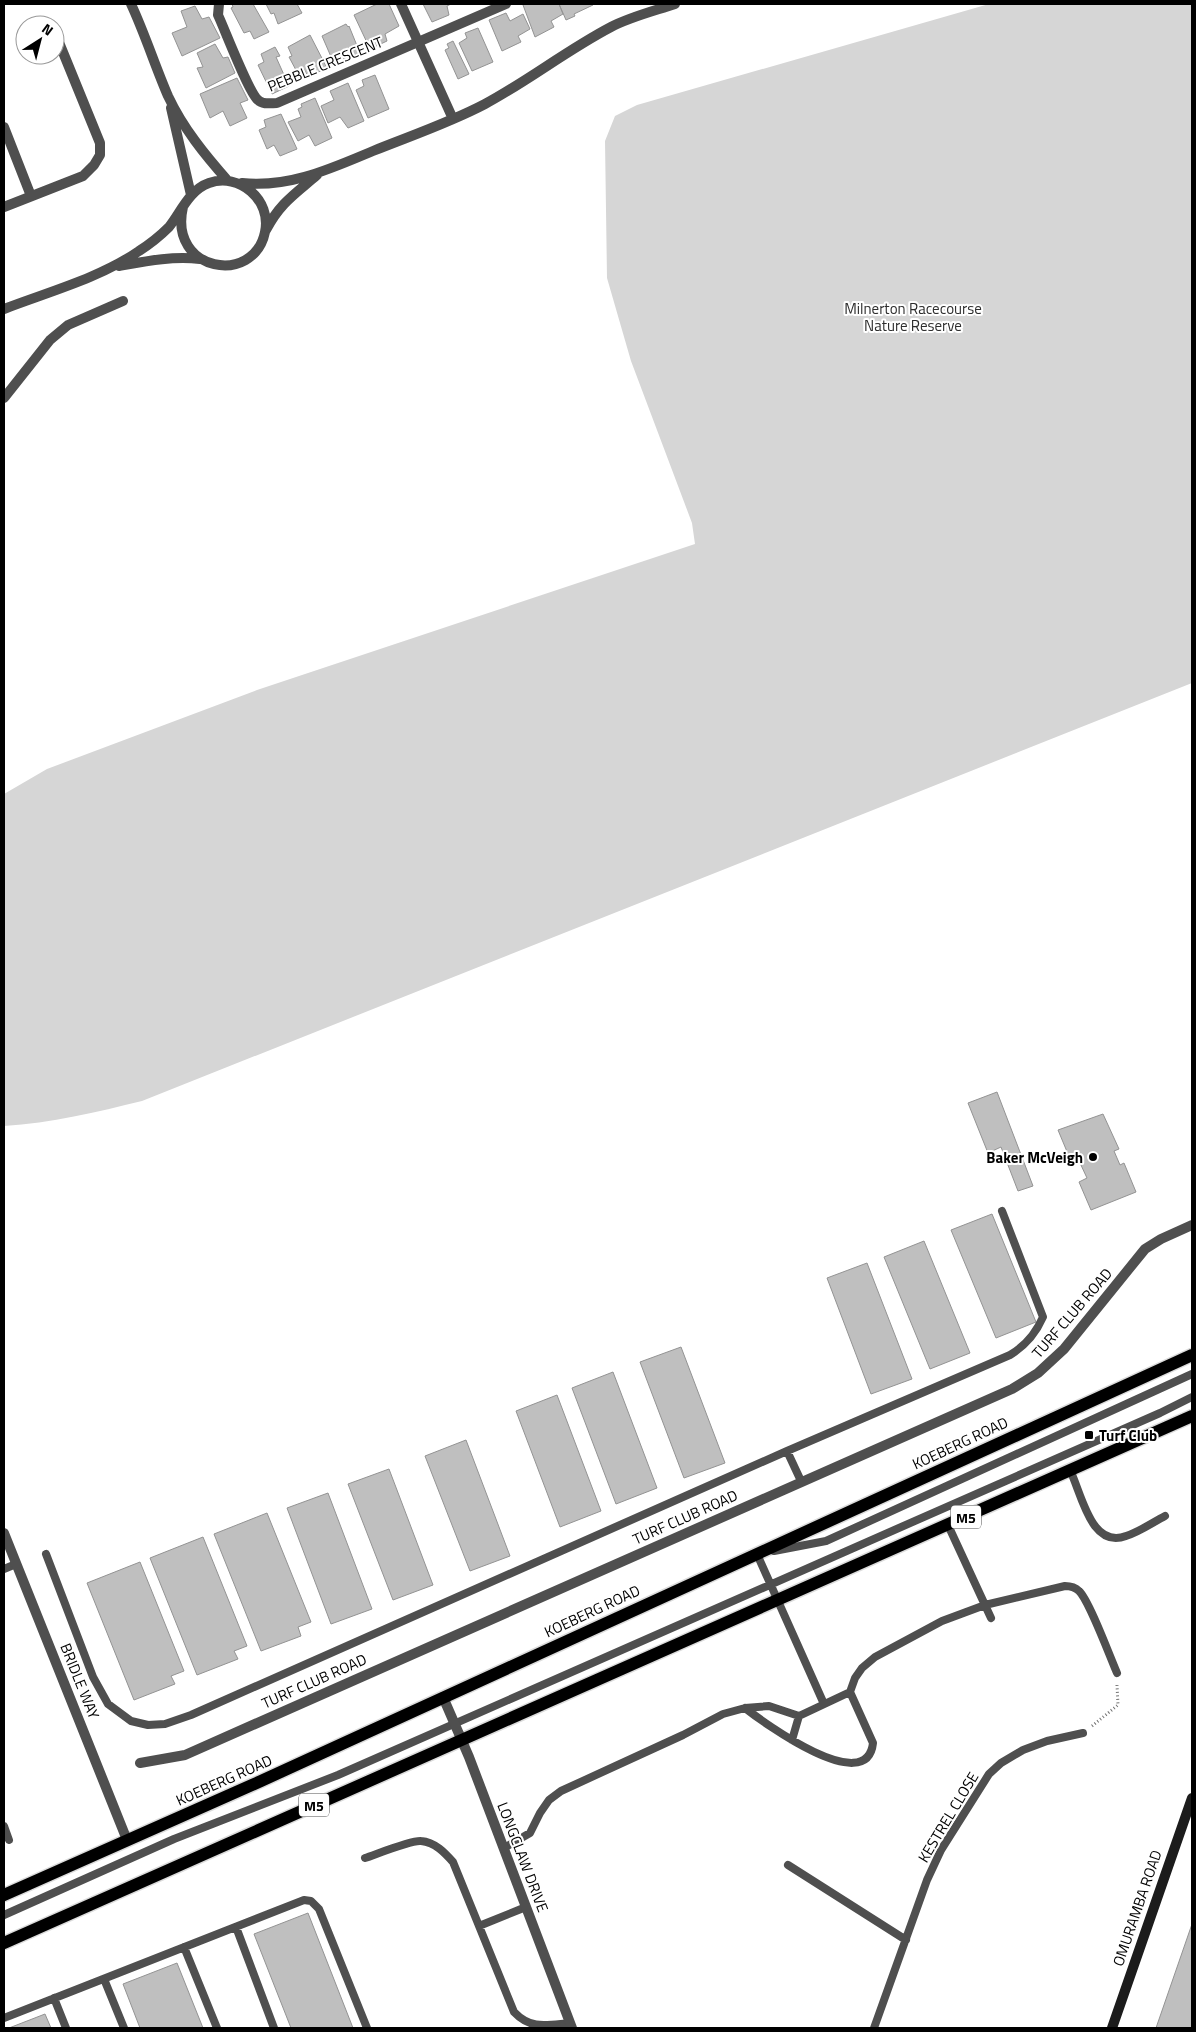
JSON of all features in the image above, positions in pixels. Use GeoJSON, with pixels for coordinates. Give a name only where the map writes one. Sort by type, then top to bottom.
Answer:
{"type":"FeatureCollection","features":[{"type":"Feature","properties":{"kind":"main road","name":"KOEBERG ROAD"},"geometry":{"type":"LineString","coordinates":[[4,1895],[1192,1355]]}},
{"type":"Feature","properties":{"kind":"main road","name":"M5"},"geometry":{"type":"LineString","coordinates":[[4,1943],[1192,1416]]}},
{"type":"Feature","properties":{"kind":"main road","name":"OMURAMBA ROAD"},"geometry":{"type":"LineString","coordinates":[[1112,2028],[1192,1798]]}},
{"type":"Feature","properties":{"kind":"street"},"geometry":{"type":"LineString","coordinates":[[131,4],[169,97],[190,134],[206,156],[233,182],[249,189],[258,198],[266,220],[265,232]]}},
{"type":"Feature","properties":{"kind":"street","name":"PEBBLE CRESCENT"},"geometry":{"type":"LineString","coordinates":[[219,4],[218,15],[251,88],[258,100],[266,104],[277,103],[418,42]]}},
{"type":"Feature","properties":{"kind":"street"},"geometry":{"type":"LineString","coordinates":[[401,4],[453,119]]}},
{"type":"Feature","properties":{"kind":"street"},"geometry":{"type":"LineString","coordinates":[[418,42],[506,4]]}},
{"type":"Feature","properties":{"kind":"street"},"geometry":{"type":"LineString","coordinates":[[113,267],[154,241],[168,228],[191,195],[208,183],[273,184],[320,173],[453,119],[520,84],[612,26],[675,4]]}},
{"type":"Feature","properties":{"kind":"street"},"geometry":{"type":"LineString","coordinates":[[4,207],[83,176],[94,165],[100,155],[100,143],[65,57]]}},
{"type":"Feature","properties":{"kind":"street"},"geometry":{"type":"LineString","coordinates":[[169,97],[191,195]]}},
{"type":"Feature","properties":{"kind":"street"},"geometry":{"type":"LineString","coordinates":[[4,128],[31,196]]}},
{"type":"Feature","properties":{"kind":"street"},"geometry":{"type":"LineString","coordinates":[[183,207],[181,230],[191,251],[200,259],[211,264],[222,266],[234,264],[245,260],[254,252],[261,243],[275,213],[290,197],[320,173]]}},
{"type":"Feature","properties":{"kind":"street"},"geometry":{"type":"LineString","coordinates":[[4,309],[113,267],[155,259],[180,257],[200,259]]}},
{"type":"Feature","properties":{"kind":"street"},"geometry":{"type":"LineString","coordinates":[[4,398],[50,340],[68,325],[122,301]]}},
{"type":"Feature","properties":{"kind":"street","name":"TURF CLUB ROAD"},"geometry":{"type":"LineString","coordinates":[[140,1763],[185,1755],[1012,1389],[1038,1373],[1064,1349],[1146,1249],[1161,1239],[1192,1225]]}},
{"type":"Feature","properties":{"kind":"street","name":"BRIDLE WAY"},"geometry":{"type":"LineString","coordinates":[[4,1533],[127,1840]]}},
{"type":"Feature","properties":{"kind":"street","name":"LONGCLAW DRIVE"},"geometry":{"type":"LineString","coordinates":[[443,1697],[462,1740],[571,2026]]}},
{"type":"Feature","properties":{"kind":"lane"},"geometry":{"type":"LineString","coordinates":[[46,1554],[93,1677],[108,1704],[131,1721],[148,1725],[165,1724],[218,1703],[787,1451],[1010,1355],[1030,1338],[1038,1328],[1043,1317],[1002,1211]]}},
{"type":"Feature","properties":{"kind":"lane"},"geometry":{"type":"LineString","coordinates":[[824,1704],[757,1554],[826,1541],[1192,1374]]}},
{"type":"Feature","properties":{"kind":"lane"},"geometry":{"type":"LineString","coordinates":[[4,1915],[174,1839],[338,1775],[1160,1413],[1192,1397]]}},
{"type":"Feature","properties":{"kind":"lane"},"geometry":{"type":"LineString","coordinates":[[787,1451],[802,1481]]}},
{"type":"Feature","properties":{"kind":"lane"},"geometry":{"type":"LineString","coordinates":[[1070,1470],[1094,1527],[1102,1535],[1112,1539],[1127,1536],[1165,1516]]}},
{"type":"Feature","properties":{"kind":"lane"},"geometry":{"type":"LineString","coordinates":[[948,1525],[991,1618]]}},
{"type":"Feature","properties":{"kind":"lane"},"geometry":{"type":"LineString","coordinates":[[4,1569],[16,1564]]}},
{"type":"Feature","properties":{"kind":"lane"},"geometry":{"type":"LineString","coordinates":[[745,1708],[772,1728],[821,1756],[842,1762],[860,1763],[866,1760],[872,1752],[873,1743],[850,1692],[855,1678],[862,1668],[886,1650],[942,1621],[985,1605],[1065,1586],[1074,1587],[1081,1592],[1116,1673]]}},
{"type":"Feature","properties":{"kind":"lane"},"geometry":{"type":"LineString","coordinates":[[504,1848],[530,1833],[549,1800],[561,1791],[683,1735],[723,1714],[745,1708],[768,1706],[799,1716],[850,1692]]}},
{"type":"Feature","properties":{"kind":"lane"},"geometry":{"type":"LineString","coordinates":[[792,1740],[799,1716]]}},
{"type":"Feature","properties":{"kind":"lane","name":"KESTREL CLOSE"},"geometry":{"type":"LineString","coordinates":[[874,2028],[927,1880],[941,1850],[989,1774],[1001,1763],[1023,1750],[1046,1741],[1083,1733]]}},
{"type":"Feature","properties":{"kind":"lane"},"geometry":{"type":"LineString","coordinates":[[4,1826],[10,1840]]}},
{"type":"Feature","properties":{"kind":"lane"},"geometry":{"type":"LineString","coordinates":[[365,1858],[420,1840],[436,1846],[453,1862],[514,2012],[524,2022],[532,2024],[571,2026]]}},
{"type":"Feature","properties":{"kind":"lane"},"geometry":{"type":"LineString","coordinates":[[788,1866],[906,1940]]}},
{"type":"Feature","properties":{"kind":"lane"},"geometry":{"type":"LineString","coordinates":[[4,2018],[304,1900],[311,1901],[319,1909],[367,2028]]}},
{"type":"Feature","properties":{"kind":"lane"},"geometry":{"type":"LineString","coordinates":[[479,1926],[526,1907]]}},
{"type":"Feature","properties":{"kind":"lane"},"geometry":{"type":"LineString","coordinates":[[236,1927],[274,2028]]}},
{"type":"Feature","properties":{"kind":"lane"},"geometry":{"type":"LineString","coordinates":[[184,1947],[217,2028]]}},
{"type":"Feature","properties":{"kind":"lane"},"geometry":{"type":"LineString","coordinates":[[104,1979],[124,2028]]}},
{"type":"Feature","properties":{"kind":"lane"},"geometry":{"type":"LineString","coordinates":[[54,1998],[66,2028]]}},
{"type":"Feature","properties":{"kind":"path"},"geometry":{"type":"LineString","coordinates":[[1083,1733],[1118,1705],[1116,1673]]}},
{"type":"Feature","properties":{"kind":"green space","name":"Milnerton Racecourse Nature Reserve"},"geometry":{"type":"Polygon","coordinates":[[[989,4],[1192,4],[1192,683],[142,1101],[56,1120],[4,1126],[4,794],[47,769],[257,690],[695,544],[692,523],[631,361],[607,278],[605,141],[615,116],[637,105],[989,4]]]}},
{"type":"Feature","properties":{"kind":"building"},"geometry":{"type":"Polygon","coordinates":[[[232,4],[253,4],[269,32],[254,39],[250,31],[244,33],[231,8],[233,7],[232,4]]]}},
{"type":"Feature","properties":{"kind":"building"},"geometry":{"type":"Polygon","coordinates":[[[266,4],[297,4],[302,13],[278,24],[274,13],[271,14],[266,4]]]}},
{"type":"Feature","properties":{"kind":"building"},"geometry":{"type":"Polygon","coordinates":[[[377,4],[389,4],[399,26],[385,34],[387,41],[370,49],[354,15],[377,4]]]}},
{"type":"Feature","properties":{"kind":"building"},"geometry":{"type":"Polygon","coordinates":[[[423,4],[451,4],[447,6],[449,15],[432,22],[423,4]]]}},
{"type":"Feature","properties":{"kind":"building"},"geometry":{"type":"Polygon","coordinates":[[[559,4],[563,14],[551,21],[554,27],[535,37],[523,5],[559,4]]]}},
{"type":"Feature","properties":{"kind":"building"},"geometry":{"type":"Polygon","coordinates":[[[559,4],[592,4],[593,5],[566,20],[559,4]]]}},
{"type":"Feature","properties":{"kind":"building"},"geometry":{"type":"Polygon","coordinates":[[[195,6],[202,19],[209,17],[220,38],[182,56],[172,33],[187,27],[181,11],[195,6]]]}},
{"type":"Feature","properties":{"kind":"building"},"geometry":{"type":"Polygon","coordinates":[[[506,13],[510,21],[523,14],[530,29],[518,36],[521,42],[502,51],[489,20],[506,13]]]}},
{"type":"Feature","properties":{"kind":"building"},"geometry":{"type":"Polygon","coordinates":[[[346,24],[349,26],[360,53],[346,60],[345,58],[341,60],[339,55],[332,59],[322,36],[346,24]]]}},
{"type":"Feature","properties":{"kind":"building"},"geometry":{"type":"Polygon","coordinates":[[[478,28],[493,62],[472,71],[459,43],[467,38],[465,33],[478,28]]]}},
{"type":"Feature","properties":{"kind":"building"},"geometry":{"type":"Polygon","coordinates":[[[310,35],[327,68],[312,75],[311,72],[307,75],[304,69],[297,72],[289,57],[292,56],[288,47],[310,35]]]}},
{"type":"Feature","properties":{"kind":"building"},"geometry":{"type":"Polygon","coordinates":[[[453,41],[469,74],[458,79],[445,50],[449,48],[447,44],[453,41]]]}},
{"type":"Feature","properties":{"kind":"building"},"geometry":{"type":"Polygon","coordinates":[[[215,44],[223,58],[228,57],[235,73],[206,88],[197,68],[203,67],[197,53],[215,44]]]}},
{"type":"Feature","properties":{"kind":"building"},"geometry":{"type":"Polygon","coordinates":[[[275,47],[280,56],[276,57],[289,86],[272,94],[258,65],[264,62],[261,54],[275,47]]]}},
{"type":"Feature","properties":{"kind":"building"},"geometry":{"type":"Polygon","coordinates":[[[375,75],[389,109],[368,118],[356,90],[364,86],[362,80],[375,75]]]}},
{"type":"Feature","properties":{"kind":"building"},"geometry":{"type":"Polygon","coordinates":[[[237,78],[248,100],[240,103],[247,118],[230,126],[223,111],[210,118],[200,94],[237,78]]]}},
{"type":"Feature","properties":{"kind":"building"},"geometry":{"type":"Polygon","coordinates":[[[348,83],[364,121],[348,128],[340,117],[328,123],[321,106],[334,100],[330,91],[348,83]]]}},
{"type":"Feature","properties":{"kind":"building"},"geometry":{"type":"Polygon","coordinates":[[[315,98],[332,138],[315,146],[309,135],[298,141],[288,122],[301,117],[298,109],[302,107],[301,104],[315,98]]]}},
{"type":"Feature","properties":{"kind":"building"},"geometry":{"type":"Polygon","coordinates":[[[281,114],[297,149],[280,156],[274,145],[267,149],[259,130],[266,127],[264,120],[281,114]]]}},
{"type":"Feature","properties":{"kind":"building"},"geometry":{"type":"Polygon","coordinates":[[[997,1092],[1033,1186],[1018,1191],[1001,1147],[988,1153],[968,1103],[997,1092]]]}},
{"type":"Feature","properties":{"kind":"building","name":"Baker McVeigh"},"geometry":{"type":"Polygon","coordinates":[[[1103,1114],[1119,1149],[1114,1151],[1120,1165],[1124,1163],[1136,1192],[1091,1210],[1079,1182],[1087,1178],[1080,1163],[1073,1166],[1058,1130],[1103,1114]]]}},
{"type":"Feature","properties":{"kind":"building"},"geometry":{"type":"Polygon","coordinates":[[[992,1214],[1036,1322],[996,1338],[951,1230],[992,1214]]]}},
{"type":"Feature","properties":{"kind":"building"},"geometry":{"type":"Polygon","coordinates":[[[924,1241],[970,1353],[930,1369],[884,1257],[924,1241]]]}},
{"type":"Feature","properties":{"kind":"building"},"geometry":{"type":"Polygon","coordinates":[[[867,1263],[912,1379],[871,1394],[827,1278],[867,1263]]]}},
{"type":"Feature","properties":{"kind":"building"},"geometry":{"type":"Polygon","coordinates":[[[681,1347],[725,1463],[684,1478],[640,1362],[681,1347]]]}},
{"type":"Feature","properties":{"kind":"building"},"geometry":{"type":"Polygon","coordinates":[[[613,1372],[657,1488],[616,1504],[572,1388],[613,1372]]]}},
{"type":"Feature","properties":{"kind":"building"},"geometry":{"type":"Polygon","coordinates":[[[557,1395],[601,1511],[560,1527],[516,1411],[557,1395]]]}},
{"type":"Feature","properties":{"kind":"building"},"geometry":{"type":"Polygon","coordinates":[[[466,1440],[510,1556],[470,1571],[425,1456],[466,1440]]]}},
{"type":"Feature","properties":{"kind":"building"},"geometry":{"type":"Polygon","coordinates":[[[389,1469],[433,1585],[393,1600],[348,1484],[389,1469]]]}},
{"type":"Feature","properties":{"kind":"building"},"geometry":{"type":"Polygon","coordinates":[[[328,1493],[372,1609],[331,1624],[287,1508],[328,1493]]]}},
{"type":"Feature","properties":{"kind":"building"},"geometry":{"type":"Polygon","coordinates":[[[267,1513],[311,1622],[298,1627],[301,1636],[261,1651],[214,1534],[267,1513]]]}},
{"type":"Feature","properties":{"kind":"building"},"geometry":{"type":"Polygon","coordinates":[[[203,1537],[247,1646],[234,1651],[238,1659],[197,1675],[150,1558],[203,1537]]]}},
{"type":"Feature","properties":{"kind":"building"},"geometry":{"type":"Polygon","coordinates":[[[140,1562],[184,1671],[171,1676],[175,1684],[134,1700],[87,1583],[140,1562]]]}},
{"type":"Feature","properties":{"kind":"building"},"geometry":{"type":"Polygon","coordinates":[[[308,1913],[353,2028],[291,2028],[254,1934],[308,1913]]]}},
{"type":"Feature","properties":{"kind":"building"},"geometry":{"type":"Polygon","coordinates":[[[1192,1924],[1192,2028],[1156,2028],[1192,1924]]]}},
{"type":"Feature","properties":{"kind":"building"},"geometry":{"type":"Polygon","coordinates":[[[177,1963],[203,2028],[140,2028],[123,1984],[177,1963]]]}},
{"type":"Feature","properties":{"kind":"building"},"geometry":{"type":"Polygon","coordinates":[[[45,2014],[51,2028],[9,2028],[45,2014]]]}},
{"type":"Feature","properties":{"kind":"place","name":"Baker McVeigh"},"geometry":{"type":"Point","coordinates":[1093,1157]}},
{"type":"Feature","properties":{"kind":"place","name":"Turf Club"},"geometry":{"type":"Point","coordinates":[1089,1435]}}]}
